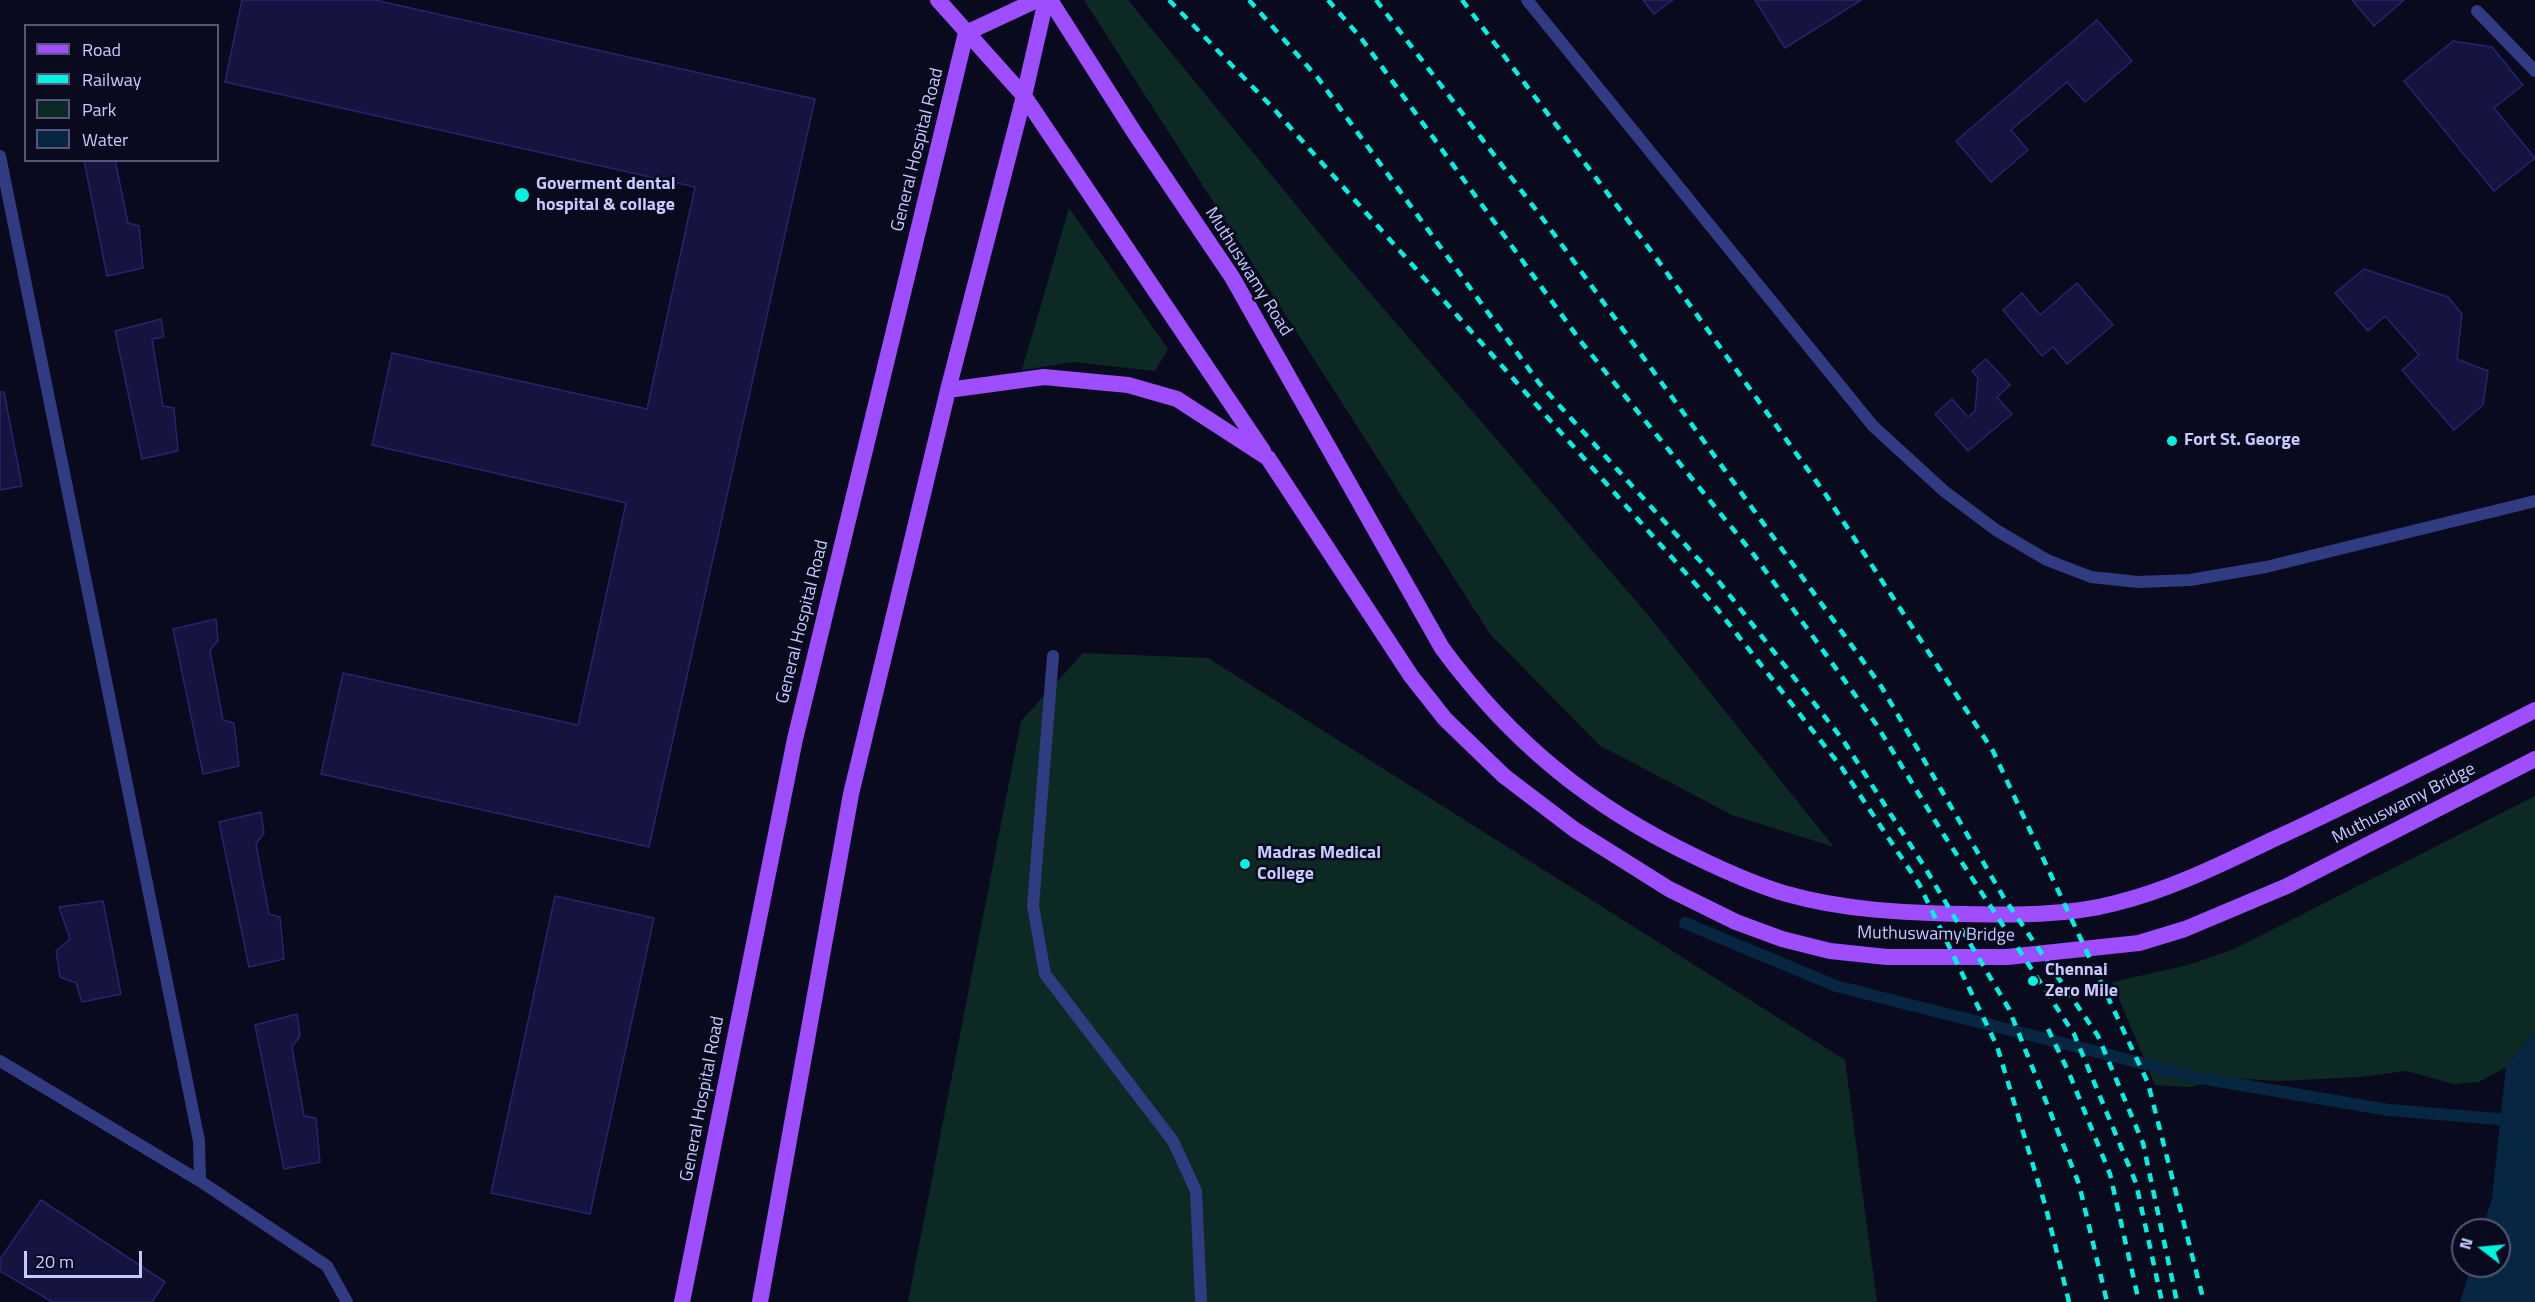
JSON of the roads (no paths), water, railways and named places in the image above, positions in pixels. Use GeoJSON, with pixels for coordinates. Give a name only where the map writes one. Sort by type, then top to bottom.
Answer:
{"type":"FeatureCollection","features":[{"type":"Feature","properties":{"kind":"main road"},"geometry":{"type":"LineString","coordinates":[[938,0],[1024,96],[1268,458]]}},
{"type":"Feature","properties":{"kind":"main road"},"geometry":{"type":"LineString","coordinates":[[966,33],[1037,0]]}},
{"type":"Feature","properties":{"kind":"main road"},"geometry":{"type":"LineString","coordinates":[[760,1302],[851,794],[948,390],[1048,0]]}},
{"type":"Feature","properties":{"kind":"main road","name":"Muthuswamy Road"},"geometry":{"type":"LineString","coordinates":[[1048,0],[1233,277],[1399,572]]}},
{"type":"Feature","properties":{"kind":"main road","name":"General Hospital Road"},"geometry":{"type":"LineString","coordinates":[[682,1302],[795,739],[966,33]]}},
{"type":"Feature","properties":{"kind":"main road"},"geometry":{"type":"LineString","coordinates":[[948,390],[1044,377],[1128,385],[1177,399],[1268,458]]}},
{"type":"Feature","properties":{"kind":"main road","name":"Muthuswamy Bridge"},"geometry":{"type":"LineString","coordinates":[[1268,458],[1357,596],[1431,704],[1504,776],[1543,808],[1640,873],[1736,922],[1782,939],[1830,951],[1887,957],[2007,957],[2139,943],[2185,929],[2286,886],[2535,759]]}},
{"type":"Feature","properties":{"kind":"main road","name":"Muthuswamy Bridge"},"geometry":{"type":"LineString","coordinates":[[1399,572],[1442,648],[1462,675],[1503,723],[1541,760],[1618,815],[1673,846],[1729,873],[1786,894],[1838,905],[1889,910],[2008,915],[2065,912],[2116,903],[2178,883],[2247,852],[2376,792],[2535,710]]}},
{"type":"Feature","properties":{"kind":"lane"},"geometry":{"type":"LineString","coordinates":[[1527,0],[1873,426],[1944,491],[1996,530],[2047,560],[2091,577],[2138,582],[2190,580],[2266,567],[2535,501]]}},
{"type":"Feature","properties":{"kind":"lane"},"geometry":{"type":"LineString","coordinates":[[2476,10],[2535,71]]}},
{"type":"Feature","properties":{"kind":"lane"},"geometry":{"type":"LineString","coordinates":[[0,156],[196,1129],[200,1181]]}},
{"type":"Feature","properties":{"kind":"lane"},"geometry":{"type":"LineString","coordinates":[[1053,656],[1033,906],[1045,974],[1173,1141],[1196,1191],[1201,1302]]}},
{"type":"Feature","properties":{"kind":"lane"},"geometry":{"type":"LineString","coordinates":[[0,1061],[200,1181],[327,1266],[347,1302]]}},
{"type":"Feature","properties":{"kind":"water"},"geometry":{"type":"Polygon","coordinates":[[[2535,1031],[2535,1302],[2460,1302],[2467,1278],[2511,1278],[2511,1218],[2486,1218],[2492,1198],[2506,1067],[2535,1031]]]}},
{"type":"Feature","properties":{"kind":"waterway"},"geometry":{"type":"LineString","coordinates":[[1685,923],[1836,986],[2200,1078],[2389,1110],[2535,1122]]}},
{"type":"Feature","properties":{"kind":"railway"},"geometry":{"type":"LineString","coordinates":[[1169,0],[1274,109],[1714,605],[1842,768],[1919,884],[1997,1046],[2046,1208],[2069,1302]]}},
{"type":"Feature","properties":{"kind":"railway"},"geometry":{"type":"LineString","coordinates":[[1249,0],[1318,78],[1539,383],[1720,583],[1843,740],[1924,866],[2009,1009],[2079,1184],[2107,1302]]}},
{"type":"Feature","properties":{"kind":"railway"},"geometry":{"type":"LineString","coordinates":[[1328,0],[1361,38],[1582,343],[1754,555],[1876,724],[1942,832],[2074,1034],[2136,1183],[2162,1302]]}},
{"type":"Feature","properties":{"kind":"railway"},"geometry":{"type":"LineString","coordinates":[[1376,0],[1546,223],[1881,686],[2004,898],[2098,1036],[2143,1143],[2177,1302]]}},
{"type":"Feature","properties":{"kind":"railway"},"geometry":{"type":"LineString","coordinates":[[1462,0],[1654,255],[1826,495],[1993,751],[2148,1083],[2204,1302]]}},
{"type":"Feature","properties":{"kind":"railway"},"geometry":{"type":"LineString","coordinates":[[2048,1029],[2069,1073],[2110,1174],[2139,1302]]}},
{"type":"Feature","properties":{"kind":"place","name":"Goverment dental hospital & collage"},"geometry":{"type":"Point","coordinates":[522,195]}},
{"type":"Feature","properties":{"kind":"place","name":"Fort St. George"},"geometry":{"type":"Point","coordinates":[2172,441]}},
{"type":"Feature","properties":{"kind":"place","name":"Madras Medical College"},"geometry":{"type":"Point","coordinates":[1245,864]}},
{"type":"Feature","properties":{"kind":"place","name":"Chennai Zero Mile"},"geometry":{"type":"Point","coordinates":[2033,981]}}]}
